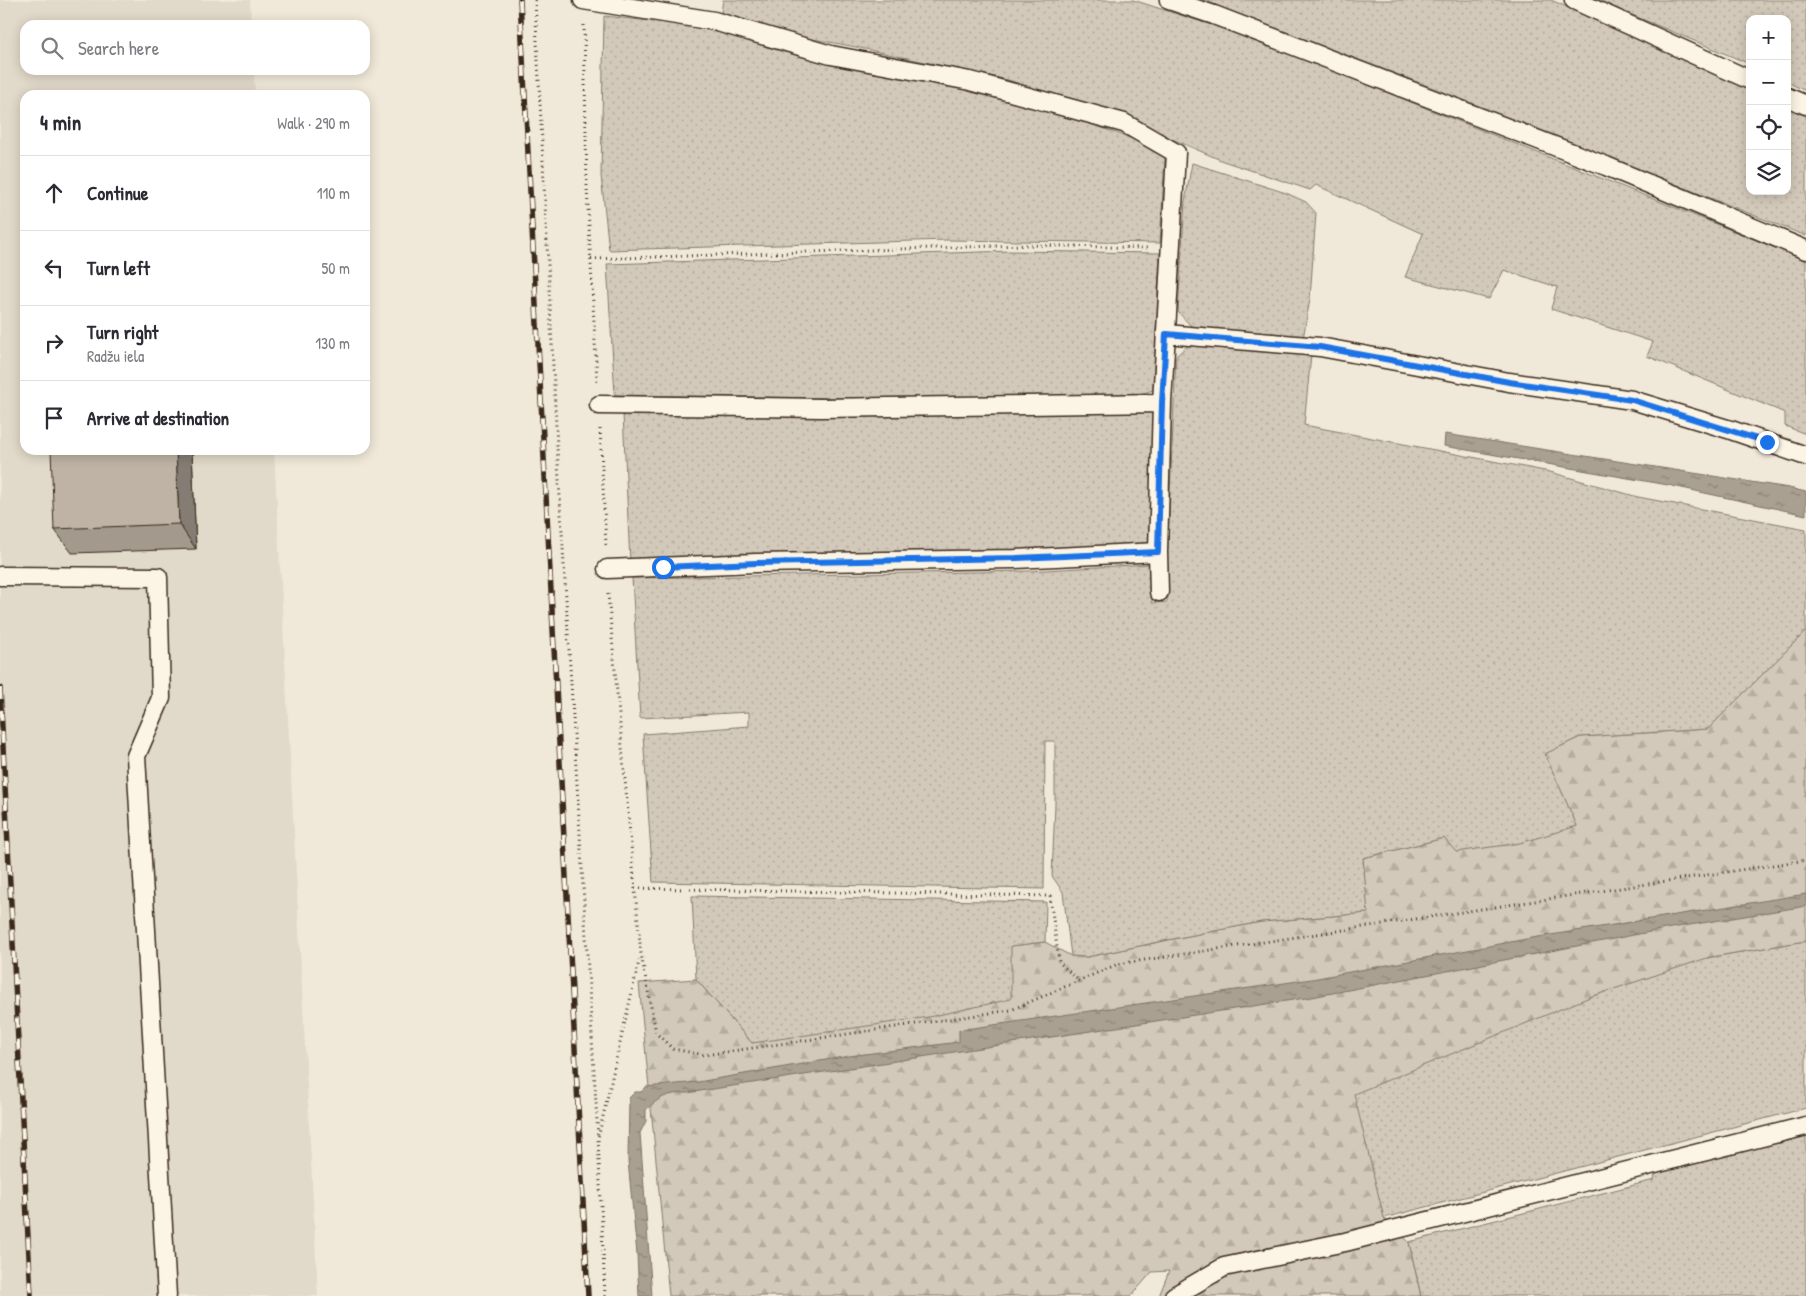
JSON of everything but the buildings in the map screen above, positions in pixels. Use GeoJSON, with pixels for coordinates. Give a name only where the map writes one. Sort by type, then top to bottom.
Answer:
{"type":"FeatureCollection","features":[{"type":"Feature","properties":{"kind":"lane"},"geometry":{"type":"LineString","coordinates":[[583,0],[714,21],[832,55],[970,81],[1124,123],[1176,153],[1162,403],[1158,552],[1160,592]]}},
{"type":"Feature","properties":{"kind":"lane"},"geometry":{"type":"LineString","coordinates":[[1168,0],[1214,15],[1606,166],[1806,250]]}},
{"type":"Feature","properties":{"kind":"lane"},"geometry":{"type":"LineString","coordinates":[[1574,0],[1746,78]]}},
{"type":"Feature","properties":{"kind":"lane"},"geometry":{"type":"LineString","coordinates":[[1791,98],[1806,105]]}},
{"type":"Feature","properties":{"kind":"lane"},"geometry":{"type":"LineString","coordinates":[[1166,334],[1320,347],[1509,382],[1632,400],[1731,430],[1806,456]]}},
{"type":"Feature","properties":{"kind":"lane"},"geometry":{"type":"LineString","coordinates":[[598,405],[821,408],[1162,403]]}},
{"type":"Feature","properties":{"kind":"lane"},"geometry":{"type":"LineString","coordinates":[[607,570],[756,563],[1016,558],[1158,552]]}},
{"type":"Feature","properties":{"kind":"lane"},"geometry":{"type":"LineString","coordinates":[[3,578],[158,577],[161,698],[136,756],[167,1296]]}},
{"type":"Feature","properties":{"kind":"lane"},"geometry":{"type":"LineString","coordinates":[[1174,1296],[1224,1267],[1345,1242],[1806,1126]]}},
{"type":"Feature","properties":{"kind":"path"},"geometry":{"type":"LineString","coordinates":[[535,0],[558,457],[598,1138],[605,1296]]}},
{"type":"Feature","properties":{"kind":"path"},"geometry":{"type":"LineString","coordinates":[[583,0],[587,187],[607,570],[641,954],[656,1033],[673,1049],[705,1055],[1011,1010],[1118,964],[1806,860]]}},
{"type":"Feature","properties":{"kind":"path"},"geometry":{"type":"LineString","coordinates":[[591,259],[1026,245],[1171,248]]}},
{"type":"Feature","properties":{"kind":"path"},"geometry":{"type":"LineString","coordinates":[[635,888],[1050,896],[1059,962],[1079,981]]}},
{"type":"Feature","properties":{"kind":"path"},"geometry":{"type":"LineString","coordinates":[[598,1138],[641,954]]}},
{"type":"Feature","properties":{"kind":"shaded area"},"geometry":{"type":"Polygon","coordinates":[[[0,0],[250,0],[251,20],[20,20],[20,75],[254,75],[255,90],[20,90],[20,455],[274,455],[318,1296],[0,1296],[0,0]]]}},
{"type":"Feature","properties":{"kind":"green space"},"geometry":{"type":"Polygon","coordinates":[[[723,0],[1133,0],[1243,35],[1806,260],[1806,434],[1785,426],[1785,413],[1647,356],[1653,342],[1551,309],[1557,287],[1504,270],[1489,299],[1405,277],[1423,234],[1316,185],[1310,190],[1223,161],[1117,115],[1008,80],[851,46],[763,30],[720,18],[723,0]]]}},
{"type":"Feature","properties":{"kind":"green space"},"geometry":{"type":"Polygon","coordinates":[[[1202,0],[1551,0],[1746,85],[1746,195],[1791,195],[1791,106],[1806,113],[1806,236],[1449,94],[1202,0]]]}},
{"type":"Feature","properties":{"kind":"green space"},"geometry":{"type":"Polygon","coordinates":[[[1596,0],[1806,0],[1806,91],[1791,84],[1791,15],[1746,15],[1746,62],[1596,0]]]}},
{"type":"Feature","properties":{"kind":"green space"},"geometry":{"type":"Polygon","coordinates":[[[604,16],[706,27],[826,61],[948,86],[978,90],[1063,114],[1150,145],[1165,157],[1160,243],[947,240],[609,250],[601,176],[604,16]]]}},
{"type":"Feature","properties":{"kind":"green space"},"geometry":{"type":"Polygon","coordinates":[[[1192,163],[1286,193],[1306,202],[1316,213],[1310,299],[1303,339],[1192,327],[1178,312],[1185,201],[1192,163]]]}},
{"type":"Feature","properties":{"kind":"green space"},"geometry":{"type":"Polygon","coordinates":[[[1011,251],[1160,253],[1153,390],[1138,395],[840,398],[615,395],[607,264],[1011,251]]]}},
{"type":"Feature","properties":{"kind":"green space"},"geometry":{"type":"Polygon","coordinates":[[[1188,345],[1311,355],[1304,425],[1550,472],[1638,497],[1806,529],[1806,631],[1708,729],[1580,737],[1545,754],[1577,826],[1520,843],[1456,852],[1444,838],[1363,858],[1368,913],[1261,922],[1087,957],[1071,956],[1063,892],[1052,876],[1055,741],[1045,741],[1044,889],[653,882],[643,734],[749,726],[749,712],[640,718],[632,578],[1028,571],[1151,564],[1152,603],[1167,602],[1176,356],[1188,345]]]}},
{"type":"Feature","properties":{"kind":"green space"},"geometry":{"type":"Polygon","coordinates":[[[1155,407],[1151,547],[630,562],[623,414],[1155,407]]]}},
{"type":"Feature","properties":{"kind":"green space"},"geometry":{"type":"Polygon","coordinates":[[[1806,631],[1806,941],[1707,958],[1384,1218],[1409,1242],[1421,1296],[1159,1296],[1169,1271],[1152,1272],[1131,1296],[669,1296],[639,983],[696,979],[752,1043],[1011,946],[1045,942],[1071,956],[1087,957],[1261,922],[1367,913],[1363,858],[1444,838],[1577,826],[1544,754],[1580,737],[1708,729],[1806,631]]]}},
{"type":"Feature","properties":{"kind":"green space"},"geometry":{"type":"Polygon","coordinates":[[[692,896],[1046,902],[1045,942],[1011,946],[1011,999],[929,1017],[752,1043],[696,979],[692,896]]]}},
{"type":"Feature","properties":{"kind":"green space"},"geometry":{"type":"Polygon","coordinates":[[[1806,941],[1806,1108],[1384,1218],[1354,1094],[1590,997],[1707,958],[1806,941]]]}},
{"type":"Feature","properties":{"kind":"green space"},"geometry":{"type":"Polygon","coordinates":[[[1806,1136],[1806,1296],[1421,1296],[1409,1242],[1654,1180],[1656,1169],[1806,1136]]]}},
{"type":"Feature","properties":{"kind":"water"},"geometry":{"type":"Polygon","coordinates":[[[1445,434],[1789,488],[1806,492],[1806,515],[1668,485],[1444,446],[1445,434]]]}},
{"type":"Feature","properties":{"kind":"water"},"geometry":{"type":"Polygon","coordinates":[[[1806,894],[1806,906],[1665,929],[1312,997],[669,1095],[655,1102],[646,1110],[646,1121],[640,1133],[652,1296],[639,1296],[628,1161],[629,1098],[635,1092],[641,1092],[646,1087],[698,1082],[849,1056],[959,1042],[959,1030],[1312,979],[1532,938],[1806,894]]]}},
{"type":"Feature","properties":{"kind":"railway"},"geometry":{"type":"LineString","coordinates":[[520,0],[588,1296]]}},
{"type":"Feature","properties":{"kind":"railway"},"geometry":{"type":"LineString","coordinates":[[0,688],[31,1296]]}},
{"type":"Feature","properties":{"kind":"route"},"geometry":{"type":"LineString","coordinates":[[663,567],[756,563],[1016,558],[1158,552],[1166,334],[1320,347],[1509,382],[1632,400],[1767,442]]}}]}
